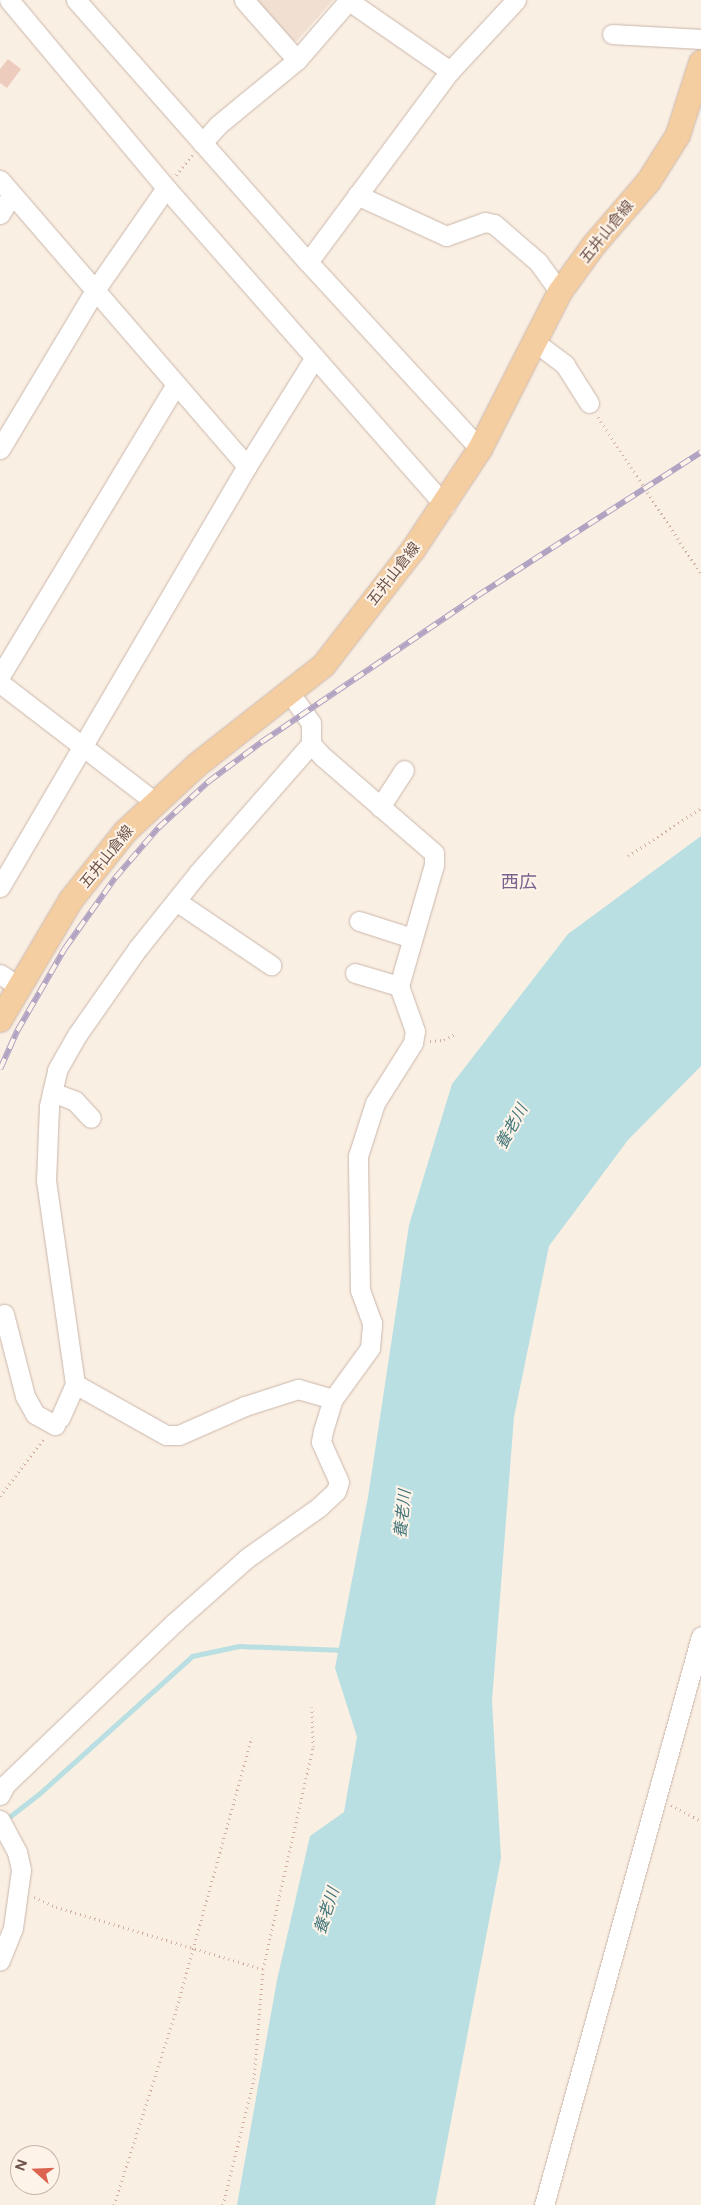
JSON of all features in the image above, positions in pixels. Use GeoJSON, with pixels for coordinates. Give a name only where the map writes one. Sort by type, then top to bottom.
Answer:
{"type":"FeatureCollection","features":[{"type":"Feature","properties":{"kind":"main road","name":"五井山倉線"},"geometry":{"type":"LineString","coordinates":[[0,1020],[9,980],[125,832],[155,802],[324,665],[445,506],[480,449],[560,292],[594,245],[649,181],[673,143],[701,63]]}},
{"type":"Feature","properties":{"kind":"street"},"geometry":{"type":"LineString","coordinates":[[9,0],[166,188],[445,506]]}},
{"type":"Feature","properties":{"kind":"street"},"geometry":{"type":"LineString","coordinates":[[76,0],[308,262],[480,449]]}},
{"type":"Feature","properties":{"kind":"street"},"geometry":{"type":"LineString","coordinates":[[244,0],[297,60]]}},
{"type":"Feature","properties":{"kind":"street"},"geometry":{"type":"LineString","coordinates":[[202,142],[218,124],[297,60],[349,0],[450,71]]}},
{"type":"Feature","properties":{"kind":"street"},"geometry":{"type":"LineString","coordinates":[[308,262],[450,71],[516,0]]}},
{"type":"Feature","properties":{"kind":"street"},"geometry":{"type":"LineString","coordinates":[[612,34],[701,39]]}},
{"type":"Feature","properties":{"kind":"street"},"geometry":{"type":"LineString","coordinates":[[0,214],[6,187]]}},
{"type":"Feature","properties":{"kind":"street"},"geometry":{"type":"LineString","coordinates":[[6,187],[247,466]]}},
{"type":"Feature","properties":{"kind":"street"},"geometry":{"type":"LineString","coordinates":[[0,449],[95,290],[166,188]]}},
{"type":"Feature","properties":{"kind":"street"},"geometry":{"type":"LineString","coordinates":[[357,195],[446,236],[485,222],[494,224],[538,262],[560,292]]}},
{"type":"Feature","properties":{"kind":"street"},"geometry":{"type":"LineString","coordinates":[[535,342],[565,365],[588,402]]}},
{"type":"Feature","properties":{"kind":"street"},"geometry":{"type":"LineString","coordinates":[[0,887],[247,466],[315,357]]}},
{"type":"Feature","properties":{"kind":"street"},"geometry":{"type":"LineString","coordinates":[[0,676],[176,384]]}},
{"type":"Feature","properties":{"kind":"street"},"geometry":{"type":"LineString","coordinates":[[0,683],[82,748],[155,802]]}},
{"type":"Feature","properties":{"kind":"street"},"geometry":{"type":"LineString","coordinates":[[4,1314],[25,1396],[35,1414],[58,1421],[75,1384],[46,1180],[46,1143],[52,1092],[57,1070],[77,1035],[176,901],[311,744],[311,723],[290,693]]}},
{"type":"Feature","properties":{"kind":"street"},"geometry":{"type":"LineString","coordinates":[[0,1795],[5,1785],[175,1622],[247,1558],[319,1507],[336,1491],[339,1482],[335,1468],[321,1442],[333,1399],[370,1348],[372,1323],[360,1290],[358,1156],[376,1103],[413,1043],[415,1030],[399,986],[434,865],[434,853],[311,744]]}},
{"type":"Feature","properties":{"kind":"street"},"geometry":{"type":"LineString","coordinates":[[380,807],[404,770]]}},
{"type":"Feature","properties":{"kind":"street"},"geometry":{"type":"LineString","coordinates":[[176,901],[271,965]]}},
{"type":"Feature","properties":{"kind":"street"},"geometry":{"type":"LineString","coordinates":[[359,921],[412,938]]}},
{"type":"Feature","properties":{"kind":"street"},"geometry":{"type":"LineString","coordinates":[[355,973],[399,986]]}},
{"type":"Feature","properties":{"kind":"street"},"geometry":{"type":"LineString","coordinates":[[52,1092],[75,1101],[91,1118]]}},
{"type":"Feature","properties":{"kind":"street"},"geometry":{"type":"LineString","coordinates":[[75,1384],[166,1435],[179,1435],[245,1406],[298,1389],[333,1399]]}},
{"type":"Feature","properties":{"kind":"street"},"geometry":{"type":"LineString","coordinates":[[544,2205],[701,1636]]}},
{"type":"Feature","properties":{"kind":"street"},"geometry":{"type":"LineString","coordinates":[[0,1820],[17,1852],[21,1870],[20,1890],[13,1928],[0,1960]]}},
{"type":"Feature","properties":{"kind":"path"},"geometry":{"type":"LineString","coordinates":[[166,188],[202,142]]}},
{"type":"Feature","properties":{"kind":"path"},"geometry":{"type":"LineString","coordinates":[[588,402],[701,574]]}},
{"type":"Feature","properties":{"kind":"path"},"geometry":{"type":"LineString","coordinates":[[628,856],[701,808]]}},
{"type":"Feature","properties":{"kind":"path"},"geometry":{"type":"LineString","coordinates":[[413,1043],[444,1040],[455,1034]]}},
{"type":"Feature","properties":{"kind":"path"},"geometry":{"type":"LineString","coordinates":[[0,1496],[58,1421]]}},
{"type":"Feature","properties":{"kind":"path"},"geometry":{"type":"LineString","coordinates":[[223,2205],[254,2079],[263,1969],[313,1747],[312,1707]]}},
{"type":"Feature","properties":{"kind":"path"},"geometry":{"type":"LineString","coordinates":[[114,2205],[177,2007],[252,1737]]}},
{"type":"Feature","properties":{"kind":"path"},"geometry":{"type":"LineString","coordinates":[[657,1798],[701,1821]]}},
{"type":"Feature","properties":{"kind":"path"},"geometry":{"type":"LineString","coordinates":[[20,1890],[56,1907],[263,1969]]}},
{"type":"Feature","properties":{"kind":"shaded area"},"geometry":{"type":"Polygon","coordinates":[[[253,0],[333,0],[297,41],[287,40],[253,0]]]}},
{"type":"Feature","properties":{"kind":"water","name":"養老川"},"geometry":{"type":"Polygon","coordinates":[[[701,836],[701,1066],[628,1140],[549,1246],[514,1417],[492,1701],[501,1858],[435,2205],[237,2205],[277,1980],[310,1836],[344,1812],[357,1737],[335,1668],[368,1497],[409,1225],[452,1084],[568,934],[701,836]]]}},
{"type":"Feature","properties":{"kind":"building"},"geometry":{"type":"Polygon","coordinates":[[[8,59],[21,69],[7,88],[0,83],[0,69],[8,59]]]}},
{"type":"Feature","properties":{"kind":"waterway"},"geometry":{"type":"LineString","coordinates":[[4,1821],[40,1793],[192,1656],[239,1646],[344,1650]]}},
{"type":"Feature","properties":{"kind":"railway"},"geometry":{"type":"LineString","coordinates":[[0,1069],[17,1031],[65,948],[115,878],[158,828],[208,782],[263,741],[477,596],[701,452]]}},
{"type":"Feature","properties":{"kind":"district","name":"西広"},"geometry":{"type":"Point","coordinates":[519,882]}}]}
